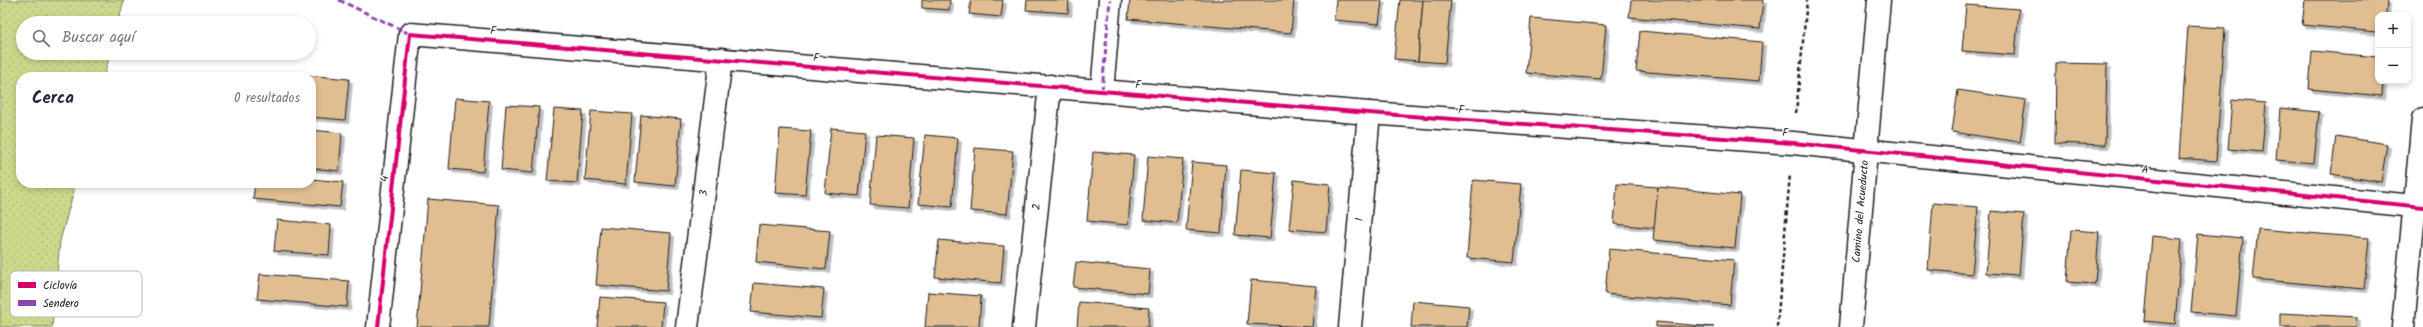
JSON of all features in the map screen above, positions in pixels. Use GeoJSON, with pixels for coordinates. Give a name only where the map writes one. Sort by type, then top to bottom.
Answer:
{"type":"FeatureCollection","features":[{"type":"Feature","properties":{"kind":"street"},"geometry":{"type":"LineString","coordinates":[[1102,91],[1110,0]]}},
{"type":"Feature","properties":{"kind":"street","name":"Camino del Acueducto"},"geometry":{"type":"LineString","coordinates":[[1851,327],[1879,0]]}},
{"type":"Feature","properties":{"kind":"street","name":"F"},"geometry":{"type":"LineString","coordinates":[[410,34],[1102,91],[1793,143],[1866,150]]}},
{"type":"Feature","properties":{"kind":"street","name":"4"},"geometry":{"type":"LineString","coordinates":[[378,327],[410,34]]}},
{"type":"Feature","properties":{"kind":"street","name":"3"},"geometry":{"type":"LineString","coordinates":[[687,327],[721,59]]}},
{"type":"Feature","properties":{"kind":"street","name":"2"},"geometry":{"type":"LineString","coordinates":[[1024,327],[1050,86]]}},
{"type":"Feature","properties":{"kind":"street","name":"1"},"geometry":{"type":"LineString","coordinates":[[1350,327],[1369,112]]}},
{"type":"Feature","properties":{"kind":"street"},"geometry":{"type":"LineString","coordinates":[[2403,327],[2419,206],[2423,119]]}},
{"type":"Feature","properties":{"kind":"street","name":"A"},"geometry":{"type":"LineString","coordinates":[[1866,150],[2419,206]]}},
{"type":"Feature","properties":{"kind":"green space"},"geometry":{"type":"Polygon","coordinates":[[[0,0],[124,0],[120,16],[16,16],[16,60],[108,60],[105,72],[16,72],[16,188],[75,188],[60,241],[57,271],[10,271],[10,317],[53,317],[52,327],[0,327],[0,0]]]}},
{"type":"Feature","properties":{"kind":"building"},"geometry":{"type":"Polygon","coordinates":[[[922,0],[950,0],[949,10],[922,8],[922,0]]]}},
{"type":"Feature","properties":{"kind":"building"},"geometry":{"type":"Polygon","coordinates":[[[971,0],[1003,0],[1001,17],[969,14],[971,0]]]}},
{"type":"Feature","properties":{"kind":"building"},"geometry":{"type":"Polygon","coordinates":[[[1027,0],[1069,0],[1068,13],[1026,10],[1027,0]]]}},
{"type":"Feature","properties":{"kind":"building"},"geometry":{"type":"Polygon","coordinates":[[[1130,0],[1294,0],[1291,33],[1128,19],[1130,0]]]}},
{"type":"Feature","properties":{"kind":"building"},"geometry":{"type":"Polygon","coordinates":[[[1336,0],[1382,0],[1379,24],[1334,20],[1336,0]]]}},
{"type":"Feature","properties":{"kind":"building"},"geometry":{"type":"Polygon","coordinates":[[[1400,0],[1423,0],[1418,61],[1394,59],[1400,0]]]}},
{"type":"Feature","properties":{"kind":"building"},"geometry":{"type":"Polygon","coordinates":[[[1423,0],[1451,0],[1445,63],[1418,61],[1423,0]]]}},
{"type":"Feature","properties":{"kind":"building"},"geometry":{"type":"Polygon","coordinates":[[[1631,0],[1763,0],[1760,29],[1629,17],[1631,0]]]}},
{"type":"Feature","properties":{"kind":"building"},"geometry":{"type":"Polygon","coordinates":[[[2305,0],[2387,0],[2386,12],[2375,12],[2375,32],[2302,25],[2305,0]]]}},
{"type":"Feature","properties":{"kind":"building"},"geometry":{"type":"Polygon","coordinates":[[[1966,5],[2019,9],[2015,55],[1962,51],[1966,5]]]}},
{"type":"Feature","properties":{"kind":"building"},"geometry":{"type":"Polygon","coordinates":[[[1531,18],[1606,25],[1601,79],[1526,73],[1531,18]]]}},
{"type":"Feature","properties":{"kind":"building"},"geometry":{"type":"Polygon","coordinates":[[[2188,26],[2225,28],[2216,161],[2179,158],[2188,26]]]}},
{"type":"Feature","properties":{"kind":"building"},"geometry":{"type":"Polygon","coordinates":[[[1640,31],[1762,42],[1759,81],[1636,71],[1640,31]]]}},
{"type":"Feature","properties":{"kind":"building"},"geometry":{"type":"Polygon","coordinates":[[[2312,51],[2375,57],[2375,84],[2383,84],[2382,96],[2309,89],[2312,51]]]}},
{"type":"Feature","properties":{"kind":"building"},"geometry":{"type":"Polygon","coordinates":[[[2056,63],[2107,64],[2105,145],[2055,143],[2056,63]]]}},
{"type":"Feature","properties":{"kind":"building"},"geometry":{"type":"Polygon","coordinates":[[[316,76],[349,79],[345,120],[316,117],[316,76]]]}},
{"type":"Feature","properties":{"kind":"building"},"geometry":{"type":"Polygon","coordinates":[[[1958,90],[2026,100],[2020,142],[1952,132],[1958,90]]]}},
{"type":"Feature","properties":{"kind":"building"},"geometry":{"type":"Polygon","coordinates":[[[455,98],[489,101],[483,172],[449,169],[455,98]]]}},
{"type":"Feature","properties":{"kind":"building"},"geometry":{"type":"Polygon","coordinates":[[[2232,100],[2266,103],[2262,152],[2228,149],[2232,100]]]}},
{"type":"Feature","properties":{"kind":"building"},"geometry":{"type":"Polygon","coordinates":[[[506,105],[539,107],[533,173],[501,170],[506,105]]]}},
{"type":"Feature","properties":{"kind":"building"},"geometry":{"type":"Polygon","coordinates":[[[2280,108],[2319,112],[2314,163],[2276,160],[2280,108]]]}},
{"type":"Feature","properties":{"kind":"building"},"geometry":{"type":"Polygon","coordinates":[[[554,109],[583,111],[577,183],[547,181],[554,109]]]}},
{"type":"Feature","properties":{"kind":"building"},"geometry":{"type":"Polygon","coordinates":[[[591,111],[632,114],[626,184],[585,180],[591,111]]]}},
{"type":"Feature","properties":{"kind":"building"},"geometry":{"type":"Polygon","coordinates":[[[641,115],[681,119],[675,186],[635,182],[641,115]]]}},
{"type":"Feature","properties":{"kind":"building"},"geometry":{"type":"Polygon","coordinates":[[[831,128],[865,131],[859,196],[825,193],[831,128]]]}},
{"type":"Feature","properties":{"kind":"building"},"geometry":{"type":"Polygon","coordinates":[[[780,129],[811,131],[805,195],[775,193],[780,129]]]}},
{"type":"Feature","properties":{"kind":"building"},"geometry":{"type":"Polygon","coordinates":[[[316,130],[342,133],[339,171],[316,169],[316,130]]]}},
{"type":"Feature","properties":{"kind":"building"},"geometry":{"type":"Polygon","coordinates":[[[876,135],[914,138],[908,208],[870,205],[876,135]]]}},
{"type":"Feature","properties":{"kind":"building"},"geometry":{"type":"Polygon","coordinates":[[[925,135],[958,138],[952,207],[918,204],[925,135]]]}},
{"type":"Feature","properties":{"kind":"building"},"geometry":{"type":"Polygon","coordinates":[[[2336,136],[2387,144],[2381,182],[2331,174],[2336,136]]]}},
{"type":"Feature","properties":{"kind":"building"},"geometry":{"type":"Polygon","coordinates":[[[975,148],[1013,151],[1007,214],[970,211],[975,148]]]}},
{"type":"Feature","properties":{"kind":"building"},"geometry":{"type":"Polygon","coordinates":[[[1093,152],[1134,155],[1128,225],[1087,221],[1093,152]]]}},
{"type":"Feature","properties":{"kind":"building"},"geometry":{"type":"Polygon","coordinates":[[[1148,156],[1183,159],[1177,223],[1143,220],[1148,156]]]}},
{"type":"Feature","properties":{"kind":"building"},"geometry":{"type":"Polygon","coordinates":[[[1192,162],[1226,165],[1221,233],[1186,230],[1192,162]]]}},
{"type":"Feature","properties":{"kind":"building"},"geometry":{"type":"Polygon","coordinates":[[[1241,170],[1276,173],[1270,238],[1235,235],[1241,170]]]}},
{"type":"Feature","properties":{"kind":"building"},"geometry":{"type":"Polygon","coordinates":[[[316,179],[343,182],[340,207],[253,199],[254,188],[316,188],[316,179]]]}},
{"type":"Feature","properties":{"kind":"building"},"geometry":{"type":"Polygon","coordinates":[[[1294,180],[1330,184],[1326,232],[1289,229],[1294,180]]]}},
{"type":"Feature","properties":{"kind":"building"},"geometry":{"type":"Polygon","coordinates":[[[1473,180],[1521,184],[1514,262],[1467,258],[1473,180]]]}},
{"type":"Feature","properties":{"kind":"building"},"geometry":{"type":"Polygon","coordinates":[[[1617,184],[1658,187],[1655,228],[1614,224],[1617,184]]]}},
{"type":"Feature","properties":{"kind":"building"},"geometry":{"type":"Polygon","coordinates":[[[1658,187],[1740,195],[1735,248],[1653,240],[1658,187]]]}},
{"type":"Feature","properties":{"kind":"building"},"geometry":{"type":"Polygon","coordinates":[[[428,199],[499,205],[489,327],[417,327],[428,199]]]}},
{"type":"Feature","properties":{"kind":"building"},"geometry":{"type":"Polygon","coordinates":[[[1933,203],[1978,207],[1972,274],[1928,270],[1933,203]]]}},
{"type":"Feature","properties":{"kind":"building"},"geometry":{"type":"Polygon","coordinates":[[[1991,211],[2024,214],[2019,275],[1986,273],[1991,211]]]}},
{"type":"Feature","properties":{"kind":"building"},"geometry":{"type":"Polygon","coordinates":[[[277,220],[331,225],[329,255],[274,251],[277,220]]]}},
{"type":"Feature","properties":{"kind":"building"},"geometry":{"type":"Polygon","coordinates":[[[759,225],[830,231],[826,269],[756,262],[759,225]]]}},
{"type":"Feature","properties":{"kind":"building"},"geometry":{"type":"Polygon","coordinates":[[[601,227],[671,233],[666,291],[596,285],[601,227]]]}},
{"type":"Feature","properties":{"kind":"building"},"geometry":{"type":"Polygon","coordinates":[[[2258,229],[2369,238],[2364,289],[2253,279],[2258,229]]]}},
{"type":"Feature","properties":{"kind":"building"},"geometry":{"type":"Polygon","coordinates":[[[2071,230],[2099,232],[2095,284],[2067,282],[2071,230]]]}},
{"type":"Feature","properties":{"kind":"building"},"geometry":{"type":"Polygon","coordinates":[[[2198,234],[2243,238],[2236,316],[2191,312],[2198,234]]]}},
{"type":"Feature","properties":{"kind":"building"},"geometry":{"type":"Polygon","coordinates":[[[2152,236],[2182,239],[2175,324],[2145,321],[2152,236]]]}},
{"type":"Feature","properties":{"kind":"building"},"geometry":{"type":"Polygon","coordinates":[[[939,240],[1004,246],[1001,283],[935,277],[939,240]]]}},
{"type":"Feature","properties":{"kind":"building"},"geometry":{"type":"Polygon","coordinates":[[[1609,249],[1734,260],[1730,305],[1605,294],[1609,249]]]}},
{"type":"Feature","properties":{"kind":"building"},"geometry":{"type":"Polygon","coordinates":[[[1076,262],[1150,269],[1148,294],[1073,287],[1076,262]]]}},
{"type":"Feature","properties":{"kind":"building"},"geometry":{"type":"Polygon","coordinates":[[[260,274],[349,281],[347,307],[257,299],[260,274]]]}},
{"type":"Feature","properties":{"kind":"building"},"geometry":{"type":"Polygon","coordinates":[[[1251,280],[1316,286],[1312,327],[1247,324],[1251,280]]]}},
{"type":"Feature","properties":{"kind":"building"},"geometry":{"type":"Polygon","coordinates":[[[754,283],[824,289],[821,318],[751,312],[754,283]]]}},
{"type":"Feature","properties":{"kind":"building"},"geometry":{"type":"Polygon","coordinates":[[[928,292],[981,296],[979,327],[925,327],[928,292]]]}},
{"type":"Feature","properties":{"kind":"building"},"geometry":{"type":"Polygon","coordinates":[[[600,297],[663,302],[661,327],[597,327],[600,297]]]}},
{"type":"Feature","properties":{"kind":"building"},"geometry":{"type":"Polygon","coordinates":[[[1413,301],[1469,306],[1467,327],[1411,327],[1413,301]]]}},
{"type":"Feature","properties":{"kind":"building"},"geometry":{"type":"Polygon","coordinates":[[[1079,302],[1149,308],[1148,327],[1077,327],[1079,302]]]}},
{"type":"Feature","properties":{"kind":"building"},"geometry":{"type":"Polygon","coordinates":[[[2280,313],[2357,317],[2356,327],[2280,327],[2280,313]]]}},
{"type":"Feature","properties":{"kind":"building"},"geometry":{"type":"Polygon","coordinates":[[[1656,322],[1714,327],[1656,327],[1656,322]]]}},
{"type":"Feature","properties":{"kind":"marked path"},"geometry":{"type":"LineString","coordinates":[[339,0],[410,34]]}},
{"type":"Feature","properties":{"kind":"marked path"},"geometry":{"type":"LineString","coordinates":[[1102,91],[1110,0]]}},
{"type":"Feature","properties":{"kind":"cycle path"},"geometry":{"type":"LineString","coordinates":[[378,327],[410,34],[1369,113],[1793,143],[2423,207]]}}]}
